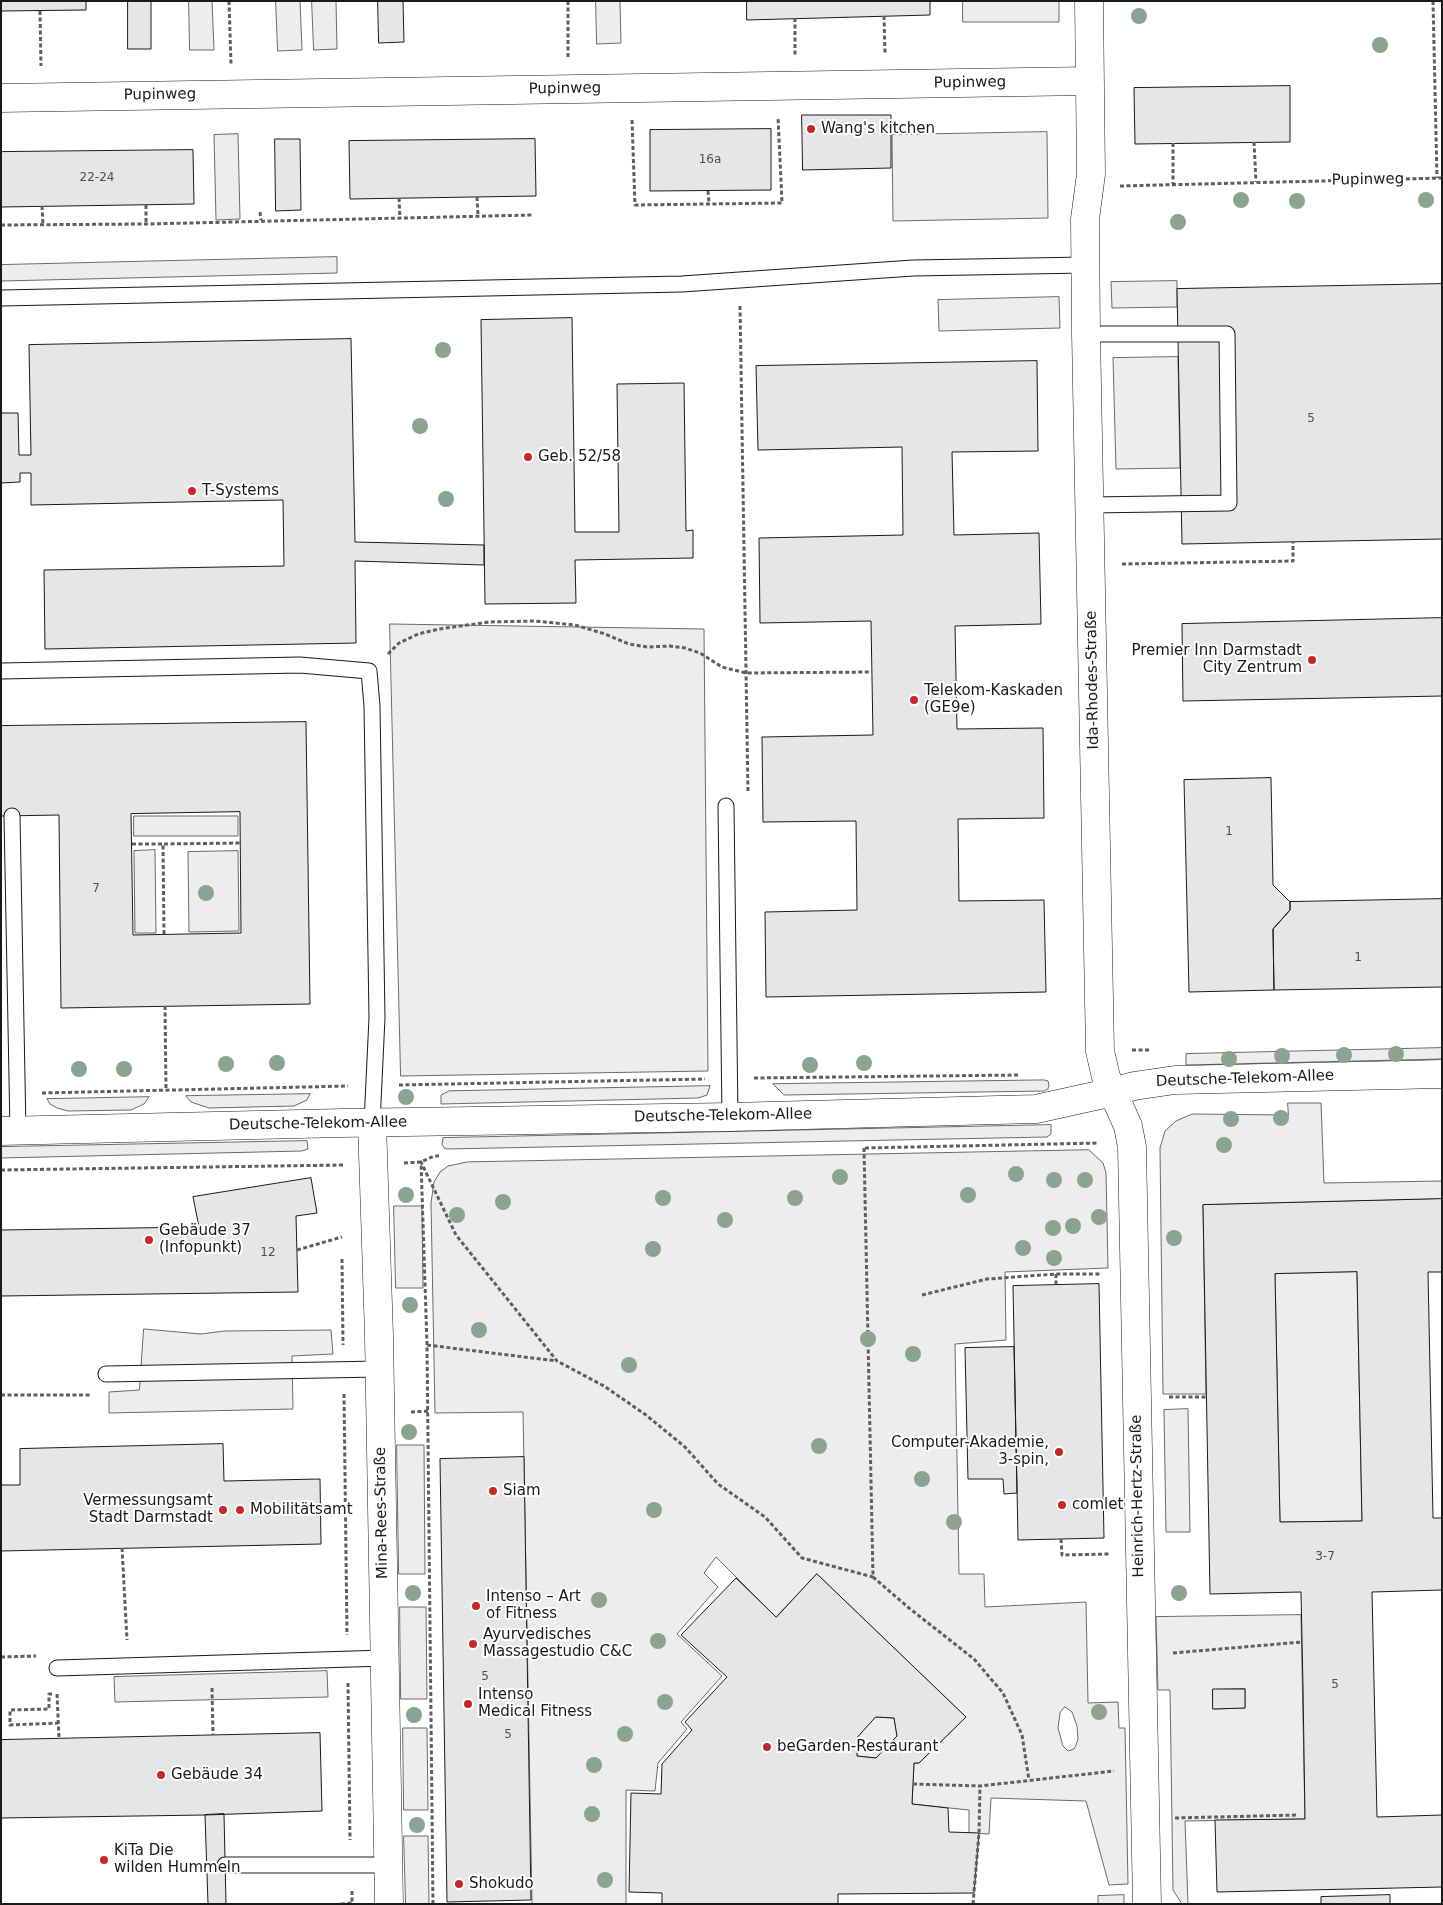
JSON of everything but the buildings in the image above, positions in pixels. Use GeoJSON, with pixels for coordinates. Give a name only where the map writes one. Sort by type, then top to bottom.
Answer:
{"type":"FeatureCollection","features":[{"type":"Feature","properties":{"kind":"street"},"geometry":{"type":"LineString","coordinates":[[1086,265],[1085,219],[1089,186],[1089,1]]}},
{"type":"Feature","properties":{"kind":"street","name":"Pupinweg"},"geometry":{"type":"LineString","coordinates":[[1,98],[1089,81]]}},
{"type":"Feature","properties":{"kind":"street","name":"Ida-Rhodes-Straße"},"geometry":{"type":"LineString","coordinates":[[1086,265],[1100,1051],[1106,1077],[1113,1092]]}},
{"type":"Feature","properties":{"kind":"street","name":"Deutsche-Telekom-Allee"},"geometry":{"type":"LineString","coordinates":[[10,1131],[1036,1109],[1134,1086],[1175,1080],[1442,1074]]}},
{"type":"Feature","properties":{"kind":"street","name":"Heinrich-Hertz-Straße"},"geometry":{"type":"LineString","coordinates":[[1113,1092],[1128,1126],[1132,1146],[1147,1904]]}},
{"type":"Feature","properties":{"kind":"street","name":"Mina-Rees-Straße"},"geometry":{"type":"LineString","coordinates":[[372,1123],[379,1369],[389,1904]]}},
{"type":"Feature","properties":{"kind":"lane"},"geometry":{"type":"LineString","coordinates":[[1,298],[663,284],[913,268],[1086,265]]}},
{"type":"Feature","properties":{"kind":"lane"},"geometry":{"type":"LineString","coordinates":[[1086,334],[1227,334],[1229,503],[1090,505]]}},
{"type":"Feature","properties":{"kind":"lane"},"geometry":{"type":"LineString","coordinates":[[1,671],[300,665],[368,671],[372,706],[377,1018],[372,1123]]}},
{"type":"Feature","properties":{"kind":"lane"},"geometry":{"type":"LineString","coordinates":[[726,806],[730,1117]]}},
{"type":"Feature","properties":{"kind":"lane"},"geometry":{"type":"LineString","coordinates":[[10,1131],[12,816]]}},
{"type":"Feature","properties":{"kind":"lane"},"geometry":{"type":"LineString","coordinates":[[106,1374],[379,1369]]}},
{"type":"Feature","properties":{"kind":"lane"},"geometry":{"type":"LineString","coordinates":[[57,1668],[385,1658]]}},
{"type":"Feature","properties":{"kind":"lane"},"geometry":{"type":"LineString","coordinates":[[225,1865],[388,1865]]}},
{"type":"Feature","properties":{"kind":"path"},"geometry":{"type":"LineString","coordinates":[[228,1],[232,94]]}},
{"type":"Feature","properties":{"kind":"path"},"geometry":{"type":"LineString","coordinates":[[568,1],[569,89]]}},
{"type":"Feature","properties":{"kind":"path"},"geometry":{"type":"LineString","coordinates":[[1433,1],[1436,178]]}},
{"type":"Feature","properties":{"kind":"path"},"geometry":{"type":"LineString","coordinates":[[40,11],[41,97]]}},
{"type":"Feature","properties":{"kind":"path"},"geometry":{"type":"LineString","coordinates":[[1435,79],[1442,79]]}},
{"type":"Feature","properties":{"kind":"path"},"geometry":{"type":"LineString","coordinates":[[630,88],[635,205],[782,203],[776,86]]}},
{"type":"Feature","properties":{"kind":"path"},"geometry":{"type":"LineString","coordinates":[[1254,142],[1256,182]]}},
{"type":"Feature","properties":{"kind":"path"},"geometry":{"type":"LineString","coordinates":[[1173,143],[1173,184]]}},
{"type":"Feature","properties":{"kind":"path","name":"Pupinweg"},"geometry":{"type":"LineString","coordinates":[[1089,186],[1442,178]]}},
{"type":"Feature","properties":{"kind":"path"},"geometry":{"type":"LineString","coordinates":[[708,191],[709,204]]}},
{"type":"Feature","properties":{"kind":"path"},"geometry":{"type":"LineString","coordinates":[[477,197],[478,216]]}},
{"type":"Feature","properties":{"kind":"path"},"geometry":{"type":"LineString","coordinates":[[399,198],[400,218]]}},
{"type":"Feature","properties":{"kind":"path"},"geometry":{"type":"LineString","coordinates":[[146,205],[146,224]]}},
{"type":"Feature","properties":{"kind":"path"},"geometry":{"type":"LineString","coordinates":[[42,206],[43,225]]}},
{"type":"Feature","properties":{"kind":"path"},"geometry":{"type":"LineString","coordinates":[[260,212],[261,220]]}},
{"type":"Feature","properties":{"kind":"path"},"geometry":{"type":"LineString","coordinates":[[1,225],[146,224],[532,215]]}},
{"type":"Feature","properties":{"kind":"path"},"geometry":{"type":"LineString","coordinates":[[739,280],[748,801]]}},
{"type":"Feature","properties":{"kind":"path"},"geometry":{"type":"LineString","coordinates":[[1091,564],[1293,562],[1293,542]]}},
{"type":"Feature","properties":{"kind":"path"},"geometry":{"type":"LineString","coordinates":[[368,671],[399,644],[418,634],[489,622],[535,621],[575,625],[629,644],[647,647],[670,646],[686,648],[700,653],[722,667],[746,673],[872,672]]}},
{"type":"Feature","properties":{"kind":"path"},"geometry":{"type":"LineString","coordinates":[[132,844],[240,843]]}},
{"type":"Feature","properties":{"kind":"path"},"geometry":{"type":"LineString","coordinates":[[163,844],[164,934]]}},
{"type":"Feature","properties":{"kind":"path"},"geometry":{"type":"LineString","coordinates":[[165,1006],[166,1090]]}},
{"type":"Feature","properties":{"kind":"path"},"geometry":{"type":"LineString","coordinates":[[1100,1051],[1150,1050]]}},
{"type":"Feature","properties":{"kind":"path"},"geometry":{"type":"LineString","coordinates":[[753,1068],[753,1078]]}},
{"type":"Feature","properties":{"kind":"path"},"geometry":{"type":"LineString","coordinates":[[730,1079],[1028,1075]]}},
{"type":"Feature","properties":{"kind":"path"},"geometry":{"type":"LineString","coordinates":[[873,1577],[864,1148],[1099,1143],[1132,1146]]}},
{"type":"Feature","properties":{"kind":"path"},"geometry":{"type":"LineString","coordinates":[[1,1170],[374,1164],[420,1162],[434,1156],[444,1156]]}},
{"type":"Feature","properties":{"kind":"path"},"geometry":{"type":"LineString","coordinates":[[420,1162],[427,1345],[433,1904]]}},
{"type":"Feature","properties":{"kind":"path"},"geometry":{"type":"LineString","coordinates":[[420,1162],[456,1234],[557,1362]]}},
{"type":"Feature","properties":{"kind":"path"},"geometry":{"type":"LineString","coordinates":[[340,1165],[340,1174]]}},
{"type":"Feature","properties":{"kind":"path"},"geometry":{"type":"LineString","coordinates":[[342,1228],[342,1247]]}},
{"type":"Feature","properties":{"kind":"path"},"geometry":{"type":"LineString","coordinates":[[297,1250],[342,1238]]}},
{"type":"Feature","properties":{"kind":"path"},"geometry":{"type":"LineString","coordinates":[[341,1904],[352,1904],[342,1256]]}},
{"type":"Feature","properties":{"kind":"path"},"geometry":{"type":"LineString","coordinates":[[922,1295],[987,1279],[1056,1274],[1106,1274]]}},
{"type":"Feature","properties":{"kind":"path"},"geometry":{"type":"LineString","coordinates":[[1056,1274],[1056,1285]]}},
{"type":"Feature","properties":{"kind":"path"},"geometry":{"type":"LineString","coordinates":[[427,1345],[557,1362],[604,1386],[646,1415],[685,1447],[718,1484],[765,1517],[802,1558],[873,1577],[974,1659],[1003,1693],[1022,1735],[1029,1780]]}},
{"type":"Feature","properties":{"kind":"path"},"geometry":{"type":"LineString","coordinates":[[1,1396],[96,1395],[106,1374]]}},
{"type":"Feature","properties":{"kind":"path"},"geometry":{"type":"LineString","coordinates":[[1168,1397],[1206,1397]]}},
{"type":"Feature","properties":{"kind":"path"},"geometry":{"type":"LineString","coordinates":[[403,1412],[428,1411]]}},
{"type":"Feature","properties":{"kind":"path"},"geometry":{"type":"LineString","coordinates":[[1061,1539],[1062,1555],[1110,1554]]}},
{"type":"Feature","properties":{"kind":"path"},"geometry":{"type":"LineString","coordinates":[[122,1548],[129,1666]]}},
{"type":"Feature","properties":{"kind":"path"},"geometry":{"type":"LineString","coordinates":[[1142,1654],[1164,1654],[1302,1642]]}},
{"type":"Feature","properties":{"kind":"path"},"geometry":{"type":"LineString","coordinates":[[58,1723],[10,1725],[10,1710],[49,1709],[49,1694],[57,1694],[59,1738]]}},
{"type":"Feature","properties":{"kind":"path"},"geometry":{"type":"LineString","coordinates":[[213,1706],[213,1735]]}},
{"type":"Feature","properties":{"kind":"path"},"geometry":{"type":"LineString","coordinates":[[913,1784],[980,1786],[1125,1770],[1144,1770]]}},
{"type":"Feature","properties":{"kind":"path"},"geometry":{"type":"LineString","coordinates":[[973,1904],[979,1833],[980,1786]]}},
{"type":"Feature","properties":{"kind":"path"},"geometry":{"type":"LineString","coordinates":[[1174,1818],[1298,1814]]}},
{"type":"Feature","properties":{"kind":"shaded area"},"geometry":{"type":"Polygon","coordinates":[[[189,1],[212,1],[214,50],[190,50],[189,1]]]}},
{"type":"Feature","properties":{"kind":"shaded area"},"geometry":{"type":"Polygon","coordinates":[[[276,1],[300,1],[302,50],[278,51],[276,1]]]}},
{"type":"Feature","properties":{"kind":"shaded area"},"geometry":{"type":"Polygon","coordinates":[[[312,1],[336,1],[337,49],[314,50],[312,1]]]}},
{"type":"Feature","properties":{"kind":"shaded area"},"geometry":{"type":"Polygon","coordinates":[[[596,1],[620,1],[621,43],[597,44],[596,1]]]}},
{"type":"Feature","properties":{"kind":"shaded area"},"geometry":{"type":"Polygon","coordinates":[[[963,1],[1059,1],[1059,22],[963,22],[963,1]]]}},
{"type":"Feature","properties":{"kind":"shaded area"},"geometry":{"type":"Polygon","coordinates":[[[1047,132],[1048,218],[893,221],[892,135],[1047,132]]]}},
{"type":"Feature","properties":{"kind":"shaded area"},"geometry":{"type":"Polygon","coordinates":[[[238,134],[240,219],[216,220],[214,135],[238,134]]]}},
{"type":"Feature","properties":{"kind":"shaded area"},"geometry":{"type":"Polygon","coordinates":[[[337,257],[337,273],[1,281],[1,265],[337,257]]]}},
{"type":"Feature","properties":{"kind":"shaded area"},"geometry":{"type":"Polygon","coordinates":[[[1177,281],[1177,307],[1112,308],[1111,282],[1177,281]]]}},
{"type":"Feature","properties":{"kind":"shaded area"},"geometry":{"type":"Polygon","coordinates":[[[1059,297],[1060,328],[939,331],[938,300],[1059,297]]]}},
{"type":"Feature","properties":{"kind":"shaded area"},"geometry":{"type":"Polygon","coordinates":[[[1178,357],[1180,468],[1116,469],[1113,358],[1178,357]]]}},
{"type":"Feature","properties":{"kind":"shaded area"},"geometry":{"type":"Polygon","coordinates":[[[390,624],[704,629],[708,1071],[401,1076],[390,624]]]}},
{"type":"Feature","properties":{"kind":"shaded area"},"geometry":{"type":"Polygon","coordinates":[[[134,816],[238,816],[238,836],[134,836],[134,816]]]}},
{"type":"Feature","properties":{"kind":"shaded area"},"geometry":{"type":"Polygon","coordinates":[[[155,850],[156,933],[135,933],[134,851],[155,850]]]}},
{"type":"Feature","properties":{"kind":"shaded area"},"geometry":{"type":"Polygon","coordinates":[[[238,851],[239,931],[189,932],[188,852],[238,851]]]}},
{"type":"Feature","properties":{"kind":"shaded area"},"geometry":{"type":"Polygon","coordinates":[[[1442,1048],[1442,1059],[1186,1065],[1186,1054],[1442,1048]]]}},
{"type":"Feature","properties":{"kind":"shaded area"},"geometry":{"type":"Polygon","coordinates":[[[1048,1081],[1049,1085],[1048,1089],[1044,1091],[784,1095],[773,1084],[1048,1081]]]}},
{"type":"Feature","properties":{"kind":"shaded area"},"geometry":{"type":"Polygon","coordinates":[[[710,1086],[707,1095],[698,1098],[441,1104],[441,1095],[449,1091],[710,1086]]]}},
{"type":"Feature","properties":{"kind":"shaded area"},"geometry":{"type":"Polygon","coordinates":[[[310,1094],[307,1100],[294,1106],[209,1108],[191,1102],[186,1096],[310,1094]]]}},
{"type":"Feature","properties":{"kind":"shaded area"},"geometry":{"type":"Polygon","coordinates":[[[149,1097],[144,1104],[131,1110],[68,1111],[50,1104],[47,1099],[149,1097]]]}},
{"type":"Feature","properties":{"kind":"shaded area"},"geometry":{"type":"Polygon","coordinates":[[[1288,1103],[1321,1103],[1324,1183],[1442,1181],[1442,1199],[1203,1205],[1206,1394],[1163,1394],[1160,1148],[1165,1131],[1176,1121],[1192,1114],[1288,1115],[1288,1103]]]}},
{"type":"Feature","properties":{"kind":"shaded area"},"geometry":{"type":"Polygon","coordinates":[[[1051,1125],[1051,1134],[1047,1137],[447,1149],[442,1144],[443,1138],[1051,1125]]]}},
{"type":"Feature","properties":{"kind":"shaded area"},"geometry":{"type":"Polygon","coordinates":[[[307,1141],[308,1149],[302,1151],[1,1158],[1,1147],[307,1141]]]}},
{"type":"Feature","properties":{"kind":"shaded area"},"geometry":{"type":"Polygon","coordinates":[[[1089,1150],[1103,1163],[1106,1173],[1108,1268],[1005,1272],[1006,1340],[955,1344],[959,1574],[984,1574],[985,1607],[1086,1602],[1088,1703],[1118,1702],[1119,1728],[1125,1728],[1128,1884],[1109,1885],[1086,1801],[991,1798],[989,1834],[969,1833],[969,1810],[912,1804],[914,1763],[919,1763],[966,1717],[817,1574],[776,1617],[716,1557],[704,1573],[718,1587],[677,1634],[722,1676],[681,1722],[687,1729],[658,1763],[655,1791],[626,1790],[626,1904],[532,1904],[523,1412],[435,1413],[431,1203],[434,1182],[440,1172],[448,1166],[467,1162],[1089,1150]],[[1065,1707],[1060,1713],[1058,1728],[1063,1746],[1068,1751],[1074,1749],[1078,1739],[1077,1726],[1072,1712],[1065,1707]]]}},
{"type":"Feature","properties":{"kind":"shaded area"},"geometry":{"type":"Polygon","coordinates":[[[394,1206],[422,1206],[423,1288],[396,1288],[394,1206]]]}},
{"type":"Feature","properties":{"kind":"shaded area"},"geometry":{"type":"Polygon","coordinates":[[[1357,1272],[1362,1521],[1280,1522],[1275,1274],[1357,1272]]]}},
{"type":"Feature","properties":{"kind":"shaded area"},"geometry":{"type":"Polygon","coordinates":[[[144,1329],[201,1334],[224,1331],[331,1330],[333,1354],[292,1356],[293,1409],[109,1413],[109,1392],[139,1390],[144,1329]]]}},
{"type":"Feature","properties":{"kind":"shaded area"},"geometry":{"type":"Polygon","coordinates":[[[1188,1409],[1190,1532],[1166,1532],[1164,1410],[1188,1409]]]}},
{"type":"Feature","properties":{"kind":"shaded area"},"geometry":{"type":"Polygon","coordinates":[[[397,1445],[424,1445],[425,1574],[399,1574],[397,1445]]]}},
{"type":"Feature","properties":{"kind":"shaded area"},"geometry":{"type":"Polygon","coordinates":[[[400,1607],[426,1607],[427,1699],[401,1699],[400,1607]]]}},
{"type":"Feature","properties":{"kind":"shaded area"},"geometry":{"type":"Polygon","coordinates":[[[1301,1615],[1305,1819],[1185,1821],[1188,1904],[1182,1904],[1173,1890],[1170,1690],[1158,1690],[1156,1617],[1301,1615]],[[1245,1689],[1213,1690],[1214,1709],[1245,1708],[1245,1689]]]}},
{"type":"Feature","properties":{"kind":"shaded area"},"geometry":{"type":"Polygon","coordinates":[[[327,1671],[328,1697],[115,1702],[114,1677],[327,1671]]]}},
{"type":"Feature","properties":{"kind":"shaded area"},"geometry":{"type":"Polygon","coordinates":[[[876,1717],[894,1718],[897,1736],[876,1758],[857,1756],[857,1738],[876,1717]]]}},
{"type":"Feature","properties":{"kind":"shaded area"},"geometry":{"type":"Polygon","coordinates":[[[403,1728],[427,1728],[428,1810],[404,1810],[403,1728]]]}},
{"type":"Feature","properties":{"kind":"shaded area"},"geometry":{"type":"Polygon","coordinates":[[[404,1836],[428,1836],[429,1904],[406,1904],[404,1836]]]}},
{"type":"Feature","properties":{"kind":"shaded area"},"geometry":{"type":"Polygon","coordinates":[[[1124,1895],[1124,1904],[1098,1904],[1098,1896],[1124,1895]]]}},
{"type":"Feature","properties":{"kind":"place","name":"Wang's kitchen"},"geometry":{"type":"Point","coordinates":[811,129]}},
{"type":"Feature","properties":{"kind":"place","name":"Geb. 52/58"},"geometry":{"type":"Point","coordinates":[528,457]}},
{"type":"Feature","properties":{"kind":"place","name":"T-Systems"},"geometry":{"type":"Point","coordinates":[192,491]}},
{"type":"Feature","properties":{"kind":"place","name":"Premier Inn Darmstadt City Zentrum"},"geometry":{"type":"Point","coordinates":[1312,660]}},
{"type":"Feature","properties":{"kind":"place","name":"Telekom-Kaskaden (GE9e)"},"geometry":{"type":"Point","coordinates":[914,700]}},
{"type":"Feature","properties":{"kind":"place","name":"Gebäude 37 (Infopunkt)"},"geometry":{"type":"Point","coordinates":[149,1240]}},
{"type":"Feature","properties":{"kind":"place","name":"Computer-Akademie, 3-spin,"},"geometry":{"type":"Point","coordinates":[1059,1452]}},
{"type":"Feature","properties":{"kind":"place","name":"Siam"},"geometry":{"type":"Point","coordinates":[493,1491]}},
{"type":"Feature","properties":{"kind":"place","name":"comlet"},"geometry":{"type":"Point","coordinates":[1062,1505]}},
{"type":"Feature","properties":{"kind":"place","name":"Vermessungsamt Stadt Darmstadt"},"geometry":{"type":"Point","coordinates":[223,1510]}},
{"type":"Feature","properties":{"kind":"place","name":"Mobilitätsamt"},"geometry":{"type":"Point","coordinates":[240,1510]}},
{"type":"Feature","properties":{"kind":"place","name":"Intenso – Art of Fitness"},"geometry":{"type":"Point","coordinates":[476,1606]}},
{"type":"Feature","properties":{"kind":"place","name":"Ayurvedisches Massagestudio C&C"},"geometry":{"type":"Point","coordinates":[473,1644]}},
{"type":"Feature","properties":{"kind":"place","name":"Intenso Medical Fitness"},"geometry":{"type":"Point","coordinates":[468,1704]}},
{"type":"Feature","properties":{"kind":"place","name":"beGarden-Restaurant"},"geometry":{"type":"Point","coordinates":[767,1747]}},
{"type":"Feature","properties":{"kind":"place","name":"Gebäude 34"},"geometry":{"type":"Point","coordinates":[161,1775]}},
{"type":"Feature","properties":{"kind":"place","name":"KiTa Die wilden Hummeln"},"geometry":{"type":"Point","coordinates":[104,1860]}},
{"type":"Feature","properties":{"kind":"place","name":"Shokudo"},"geometry":{"type":"Point","coordinates":[459,1884]}}]}
